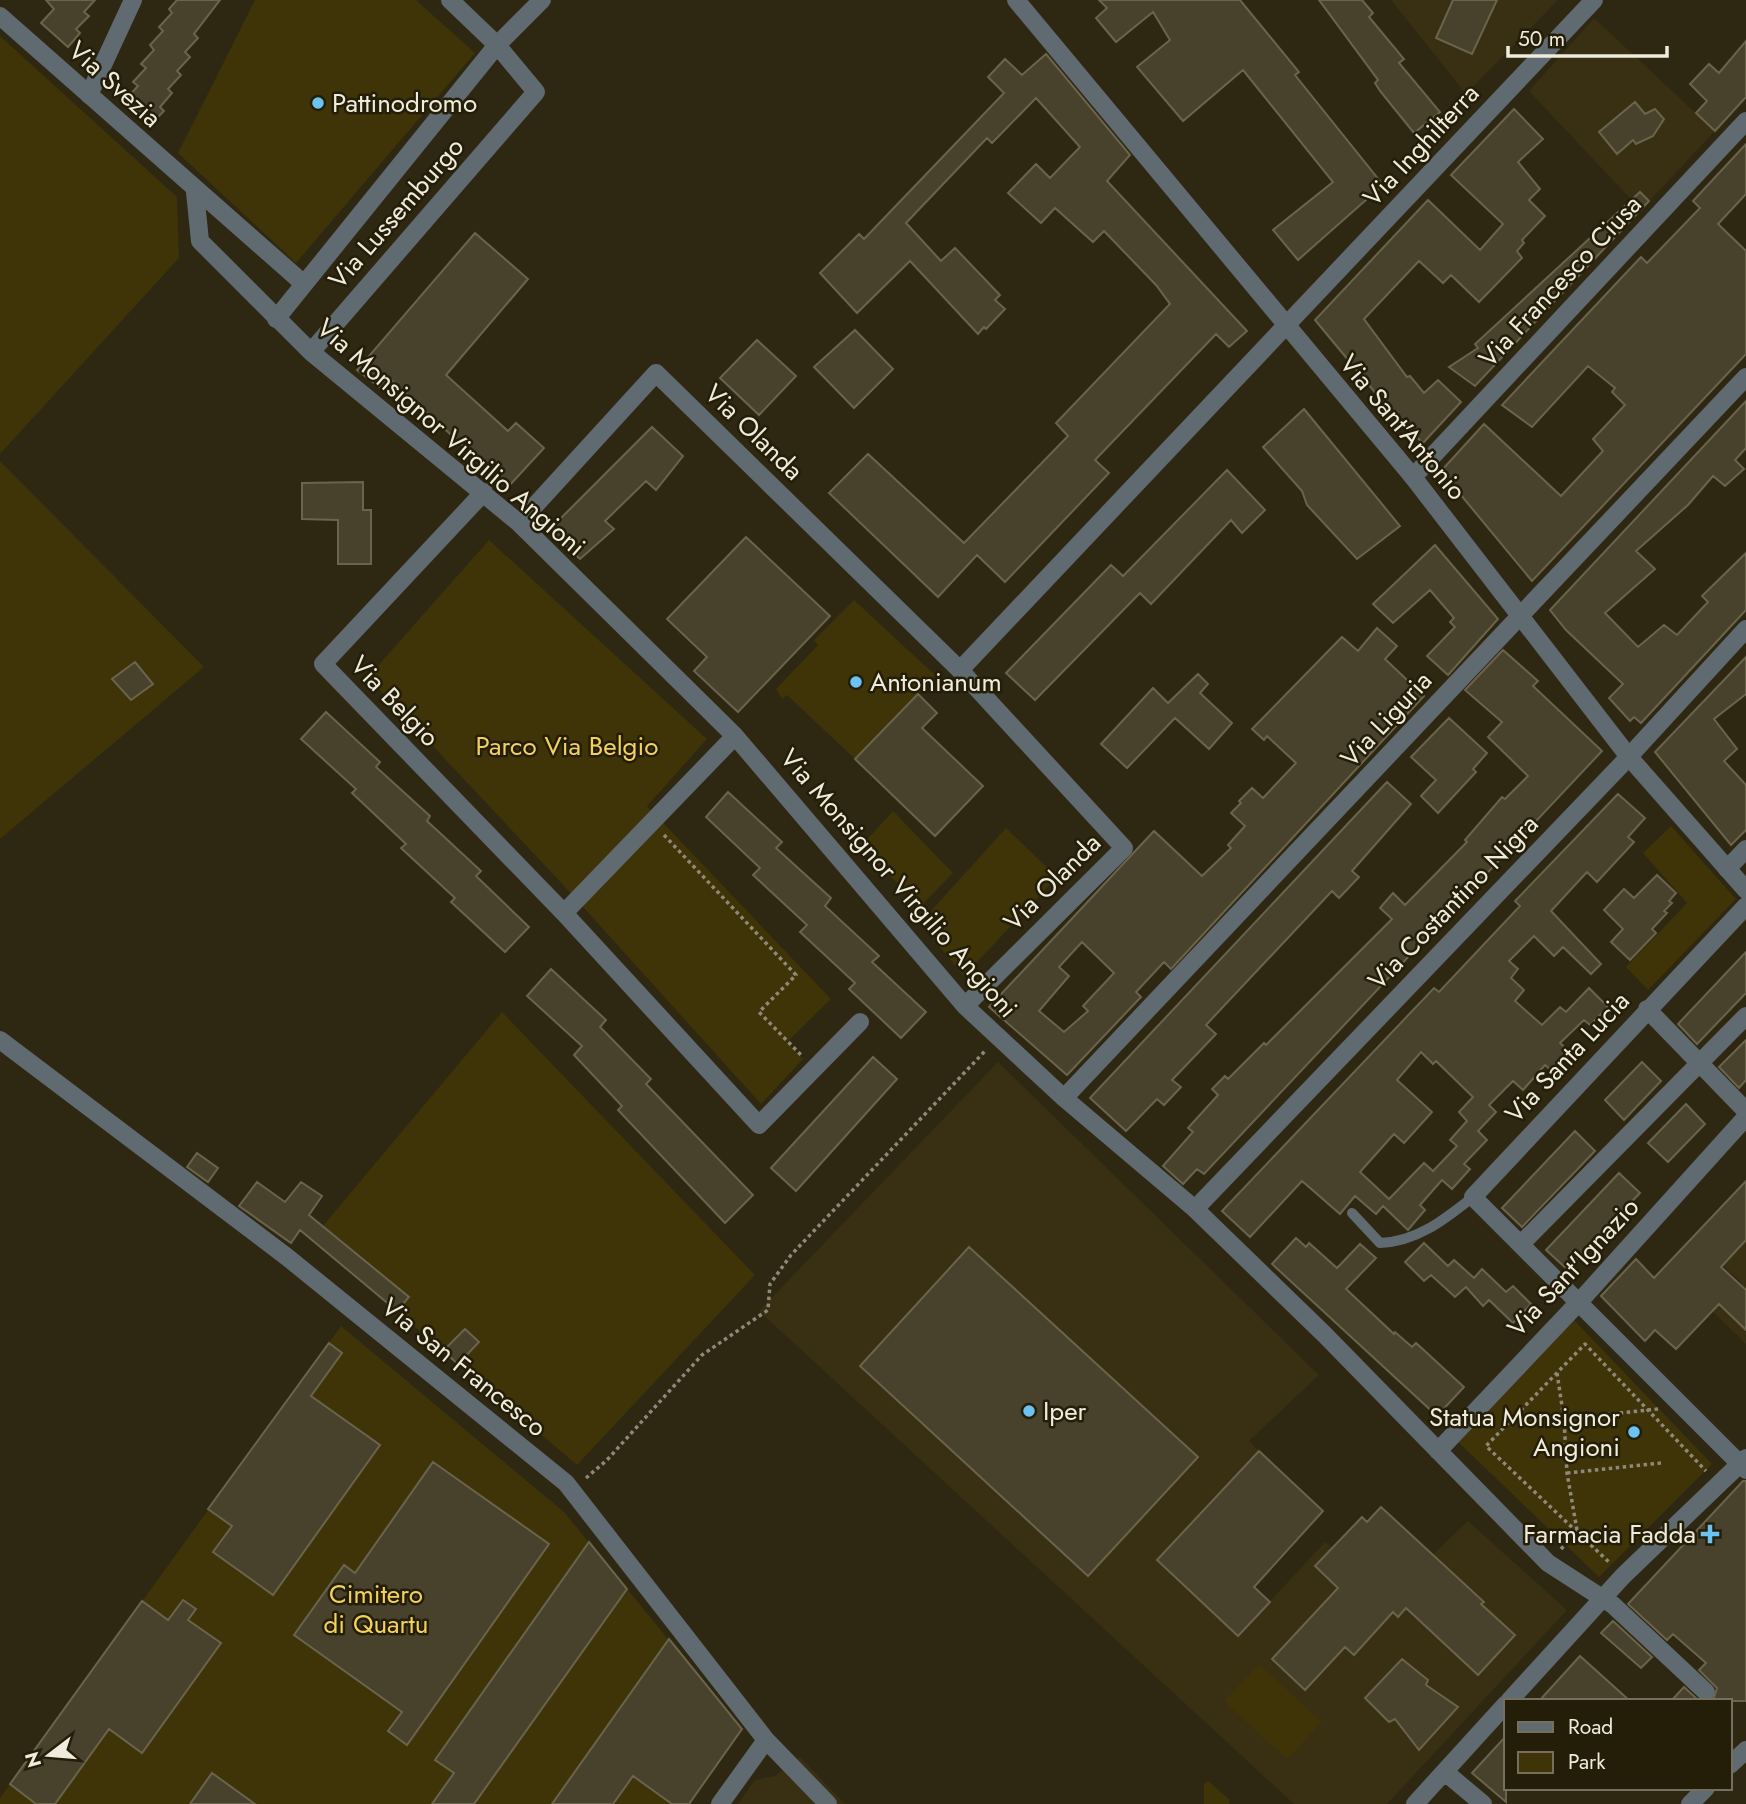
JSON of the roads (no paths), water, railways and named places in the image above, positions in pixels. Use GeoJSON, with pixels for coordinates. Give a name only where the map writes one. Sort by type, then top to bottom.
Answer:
{"type":"FeatureCollection","features":[{"type":"Feature","properties":{"kind":"street"},"geometry":{"type":"LineString","coordinates":[[89,95],[133,0]]}},
{"type":"Feature","properties":{"kind":"street"},"geometry":{"type":"LineString","coordinates":[[450,0],[497,45]]}},
{"type":"Feature","properties":{"kind":"street","name":"Via Lussemburgo"},"geometry":{"type":"LineString","coordinates":[[276,319],[497,45],[542,0]]}},
{"type":"Feature","properties":{"kind":"street","name":"Via Sant'Antonio"},"geometry":{"type":"LineString","coordinates":[[1016,0],[1285,327],[1413,477],[1629,757],[1746,890]]}},
{"type":"Feature","properties":{"kind":"street","name":"Via Inghilterra"},"geometry":{"type":"LineString","coordinates":[[1285,327],[1594,0]]}},
{"type":"Feature","properties":{"kind":"street","name":"Via Svezia"},"geometry":{"type":"LineString","coordinates":[[0,16],[195,191],[304,284]]}},
{"type":"Feature","properties":{"kind":"street","name":"Via Lussemburgo"},"geometry":{"type":"LineString","coordinates":[[311,352],[536,92],[497,45]]}},
{"type":"Feature","properties":{"kind":"street","name":"Via Francesco Ciusa"},"geometry":{"type":"LineString","coordinates":[[1413,477],[1746,121]]}},
{"type":"Feature","properties":{"kind":"street"},"geometry":{"type":"LineString","coordinates":[[195,191],[200,241],[276,319]]}},
{"type":"Feature","properties":{"kind":"street","name":"Via Monsignor Virgilio Angioni"},"geometry":{"type":"LineString","coordinates":[[276,319],[311,352],[519,523],[735,736],[965,1006],[1064,1098],[1195,1209],[1324,1334],[1548,1563],[1602,1598],[1706,1692]]}},
{"type":"Feature","properties":{"kind":"street"},"geometry":{"type":"LineString","coordinates":[[960,670],[1285,327]]}},
{"type":"Feature","properties":{"kind":"street","name":"Via Olanda"},"geometry":{"type":"LineString","coordinates":[[519,523],[656,373],[960,670],[1124,848],[965,1006]]}},
{"type":"Feature","properties":{"kind":"street","name":"Via Liguria"},"geometry":{"type":"LineString","coordinates":[[1064,1098],[1746,377]]}},
{"type":"Feature","properties":{"kind":"street","name":"Via Belgio"},"geometry":{"type":"LineString","coordinates":[[484,492],[323,664],[564,913],[759,1125],[860,1022]]}},
{"type":"Feature","properties":{"kind":"street","name":"Via Costantino Nigra"},"geometry":{"type":"LineString","coordinates":[[1195,1209],[1743,639]]}},
{"type":"Feature","properties":{"kind":"street"},"geometry":{"type":"LineString","coordinates":[[564,913],[735,736]]}},
{"type":"Feature","properties":{"kind":"street"},"geometry":{"type":"LineString","coordinates":[[1727,869],[1746,849]]}},
{"type":"Feature","properties":{"kind":"street","name":"Via Santa Lucia"},"geometry":{"type":"LineString","coordinates":[[1474,1197],[1746,905]]}},
{"type":"Feature","properties":{"kind":"street","name":"Via Sant'Ignazio"},"geometry":{"type":"LineString","coordinates":[[1437,1451],[1580,1301],[1746,1114],[1647,1009]]}},
{"type":"Feature","properties":{"kind":"street"},"geometry":{"type":"LineString","coordinates":[[1521,1244],[1746,1016]]}},
{"type":"Feature","properties":{"kind":"street","name":"Via San Francesco"},"geometry":{"type":"LineString","coordinates":[[0,1040],[287,1257],[566,1483],[766,1740],[828,1804]]}},
{"type":"Feature","properties":{"kind":"street"},"geometry":{"type":"LineString","coordinates":[[1474,1197],[1682,1406],[1744,1464],[1623,1576],[1511,1699]]}},
{"type":"Feature","properties":{"kind":"street"},"geometry":{"type":"LineString","coordinates":[[1415,1804],[1504,1706]]}},
{"type":"Feature","properties":{"kind":"street"},"geometry":{"type":"LineString","coordinates":[[720,1804],[766,1740]]}},
{"type":"Feature","properties":{"kind":"street"},"geometry":{"type":"LineString","coordinates":[[1732,1763],[1746,1750]]}},
{"type":"Feature","properties":{"kind":"street"},"geometry":{"type":"LineString","coordinates":[[1445,1772],[1483,1804]]}},
{"type":"Feature","properties":{"kind":"lane"},"geometry":{"type":"LineString","coordinates":[[1352,1213],[1380,1243],[1399,1242],[1444,1220],[1474,1197]]}},
{"type":"Feature","properties":{"kind":"place","name":"Pattinodromo"},"geometry":{"type":"Point","coordinates":[318,103]}},
{"type":"Feature","properties":{"kind":"place","name":"Antonianum"},"geometry":{"type":"Point","coordinates":[856,682]}},
{"type":"Feature","properties":{"kind":"place","name":"Iper"},"geometry":{"type":"Point","coordinates":[1029,1411]}},
{"type":"Feature","properties":{"kind":"place","name":"Statua Monsignor Angioni"},"geometry":{"type":"Point","coordinates":[1634,1432]}},
{"type":"Feature","properties":{"kind":"place","name":"Farmacia Fadda"},"geometry":{"type":"Point","coordinates":[1710,1534]}},
{"type":"Feature","properties":{"kind":"park label","name":"Parco Via Belgio"},"geometry":{"type":"Point","coordinates":[567,746]}},
{"type":"Feature","properties":{"kind":"park label","name":"Cimitero di Quartu"},"geometry":{"type":"Point","coordinates":[376,1609]}}]}
